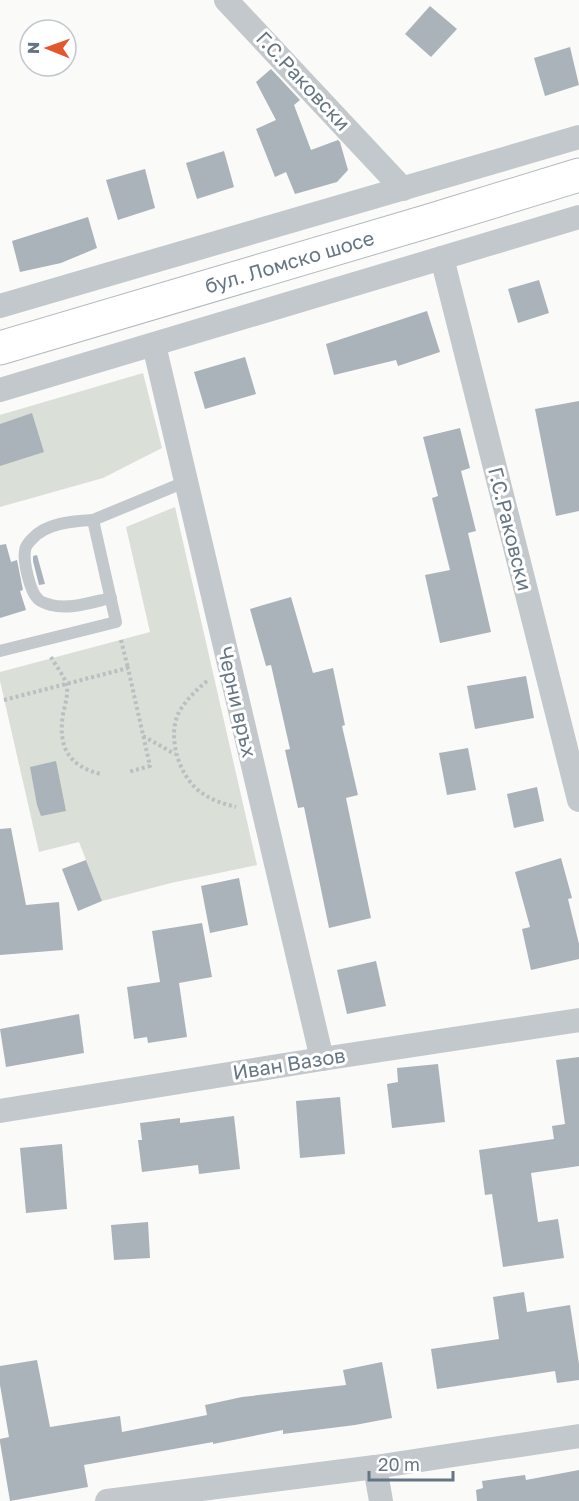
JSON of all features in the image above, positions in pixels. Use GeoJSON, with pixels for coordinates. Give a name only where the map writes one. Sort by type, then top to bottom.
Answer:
{"type":"FeatureCollection","features":[{"type":"Feature","properties":{"kind":"main road","name":"бул. Ломско шосе"},"geometry":{"type":"LineString","coordinates":[[0,348],[191,293],[579,174]]}},
{"type":"Feature","properties":{"kind":"street","name":"Г.С.Раковски"},"geometry":{"type":"LineString","coordinates":[[226,0],[403,189]]}},
{"type":"Feature","properties":{"kind":"street"},"geometry":{"type":"LineString","coordinates":[[0,306],[579,137]]}},
{"type":"Feature","properties":{"kind":"street"},"geometry":{"type":"LineString","coordinates":[[0,390],[579,217]]}},
{"type":"Feature","properties":{"kind":"street","name":"Г.С.Раковски"},"geometry":{"type":"LineString","coordinates":[[442,258],[579,800]]}},
{"type":"Feature","properties":{"kind":"street","name":"Черни връх"},"geometry":{"type":"LineString","coordinates":[[154,345],[322,1059]]}},
{"type":"Feature","properties":{"kind":"street","name":"Иван Вазов"},"geometry":{"type":"LineString","coordinates":[[0,1111],[579,1020]]}},
{"type":"Feature","properties":{"kind":"street"},"geometry":{"type":"LineString","coordinates":[[107,1501],[375,1467],[579,1436]]}},
{"type":"Feature","properties":{"kind":"street"},"geometry":{"type":"LineString","coordinates":[[375,1467],[381,1501]]}},
{"type":"Feature","properties":{"kind":"lane"},"geometry":{"type":"LineString","coordinates":[[111,598],[70,606],[52,606],[38,600],[32,589],[25,563],[25,548],[33,537],[47,529],[70,522],[93,520],[186,482]]}},
{"type":"Feature","properties":{"kind":"lane"},"geometry":{"type":"LineString","coordinates":[[0,651],[116,622],[93,520]]}},
{"type":"Feature","properties":{"kind":"path"},"geometry":{"type":"LineString","coordinates":[[116,622],[150,766],[128,772]]}},
{"type":"Feature","properties":{"kind":"path"},"geometry":{"type":"LineString","coordinates":[[42,640],[67,684],[62,742],[67,753],[76,763],[86,770],[101,774]]}},
{"type":"Feature","properties":{"kind":"path"},"geometry":{"type":"LineString","coordinates":[[229,666],[194,691],[179,713],[173,734],[176,754],[187,776],[203,794],[226,805],[263,810]]}},
{"type":"Feature","properties":{"kind":"path"},"geometry":{"type":"LineString","coordinates":[[4,700],[128,668]]}},
{"type":"Feature","properties":{"kind":"path"},"geometry":{"type":"LineString","coordinates":[[143,736],[176,754]]}},
{"type":"Feature","properties":{"kind":"shaded area"},"geometry":{"type":"Polygon","coordinates":[[[143,373],[162,448],[103,478],[0,507],[0,415],[143,373]]]}},
{"type":"Feature","properties":{"kind":"shaded area"},"geometry":{"type":"Polygon","coordinates":[[[175,507],[257,865],[171,883],[102,901],[79,842],[39,852],[0,681],[0,672],[150,632],[126,527],[175,507]]]}},
{"type":"Feature","properties":{"kind":"building"},"geometry":{"type":"Polygon","coordinates":[[[430,6],[457,29],[431,57],[405,34],[430,6]]]}},
{"type":"Feature","properties":{"kind":"building"},"geometry":{"type":"Polygon","coordinates":[[[570,47],[579,85],[545,96],[534,58],[570,47]]]}},
{"type":"Feature","properties":{"kind":"building"},"geometry":{"type":"Polygon","coordinates":[[[271,69],[300,100],[294,105],[311,150],[338,140],[340,142],[348,170],[337,182],[295,194],[286,172],[275,177],[256,129],[276,120],[256,82],[271,69]]]}},
{"type":"Feature","properties":{"kind":"building"},"geometry":{"type":"Polygon","coordinates":[[[224,151],[234,187],[197,199],[186,163],[224,151]]]}},
{"type":"Feature","properties":{"kind":"building"},"geometry":{"type":"Polygon","coordinates":[[[145,169],[155,208],[118,220],[106,180],[145,169]]]}},
{"type":"Feature","properties":{"kind":"building"},"geometry":{"type":"Polygon","coordinates":[[[88,217],[97,248],[61,263],[20,272],[12,241],[88,217]]]}},
{"type":"Feature","properties":{"kind":"building"},"geometry":{"type":"Polygon","coordinates":[[[539,280],[549,313],[518,323],[508,289],[539,280]]]}},
{"type":"Feature","properties":{"kind":"building"},"geometry":{"type":"Polygon","coordinates":[[[427,311],[440,352],[398,366],[396,360],[334,375],[326,344],[427,311]]]}},
{"type":"Feature","properties":{"kind":"building"},"geometry":{"type":"Polygon","coordinates":[[[245,357],[256,394],[205,409],[194,372],[245,357]]]}},
{"type":"Feature","properties":{"kind":"building"},"geometry":{"type":"Polygon","coordinates":[[[579,401],[579,511],[556,516],[535,409],[579,401]]]}},
{"type":"Feature","properties":{"kind":"building"},"geometry":{"type":"Polygon","coordinates":[[[32,413],[44,452],[0,466],[0,424],[32,413]]]}},
{"type":"Feature","properties":{"kind":"building"},"geometry":{"type":"Polygon","coordinates":[[[460,428],[470,468],[461,471],[476,531],[468,533],[491,632],[440,643],[425,575],[450,570],[432,498],[438,496],[423,437],[460,428]]]}},
{"type":"Feature","properties":{"kind":"building"},"geometry":{"type":"Polygon","coordinates":[[[6,544],[11,562],[17,560],[23,590],[20,591],[26,610],[0,618],[0,545],[6,544]]]}},
{"type":"Feature","properties":{"kind":"building"},"geometry":{"type":"Polygon","coordinates":[[[37,555],[45,584],[39,585],[33,561],[33,556],[37,555]]]}},
{"type":"Feature","properties":{"kind":"building"},"geometry":{"type":"Polygon","coordinates":[[[291,597],[313,673],[333,668],[345,725],[342,726],[358,795],[346,798],[371,918],[329,928],[304,807],[298,808],[285,750],[290,749],[271,665],[266,666],[250,609],[291,597]]]}},
{"type":"Feature","properties":{"kind":"building"},"geometry":{"type":"Polygon","coordinates":[[[526,676],[534,718],[475,729],[467,686],[526,676]]]}},
{"type":"Feature","properties":{"kind":"building"},"geometry":{"type":"Polygon","coordinates":[[[468,748],[476,790],[447,795],[439,753],[468,748]]]}},
{"type":"Feature","properties":{"kind":"building"},"geometry":{"type":"Polygon","coordinates":[[[56,761],[66,811],[41,816],[30,767],[56,761]]]}},
{"type":"Feature","properties":{"kind":"building"},"geometry":{"type":"Polygon","coordinates":[[[537,787],[544,821],[514,828],[507,794],[537,787]]]}},
{"type":"Feature","properties":{"kind":"building"},"geometry":{"type":"Polygon","coordinates":[[[11,828],[26,905],[59,902],[63,950],[0,955],[0,829],[11,828]]]}},
{"type":"Feature","properties":{"kind":"building"},"geometry":{"type":"Polygon","coordinates":[[[561,858],[572,898],[568,899],[579,944],[579,959],[531,970],[522,929],[530,927],[515,872],[561,858]]]}},
{"type":"Feature","properties":{"kind":"building"},"geometry":{"type":"Polygon","coordinates":[[[86,860],[102,901],[78,911],[62,869],[86,860]]]}},
{"type":"Feature","properties":{"kind":"building"},"geometry":{"type":"Polygon","coordinates":[[[239,878],[248,925],[210,933],[201,886],[239,878]]]}},
{"type":"Feature","properties":{"kind":"building"},"geometry":{"type":"Polygon","coordinates":[[[202,923],[212,977],[179,983],[187,1037],[148,1043],[147,1037],[134,1039],[127,987],[160,982],[152,931],[202,923]]]}},
{"type":"Feature","properties":{"kind":"building"},"geometry":{"type":"Polygon","coordinates":[[[376,961],[386,1006],[347,1014],[337,970],[376,961]]]}},
{"type":"Feature","properties":{"kind":"building"},"geometry":{"type":"Polygon","coordinates":[[[79,1014],[84,1053],[6,1067],[0,1029],[79,1014]]]}},
{"type":"Feature","properties":{"kind":"building"},"geometry":{"type":"Polygon","coordinates":[[[579,1057],[579,1166],[531,1173],[538,1222],[558,1219],[564,1258],[503,1267],[492,1194],[485,1195],[479,1150],[554,1139],[552,1126],[565,1124],[556,1060],[579,1057]]]}},
{"type":"Feature","properties":{"kind":"building"},"geometry":{"type":"Polygon","coordinates":[[[438,1064],[445,1122],[392,1128],[387,1084],[398,1082],[397,1068],[438,1064]]]}},
{"type":"Feature","properties":{"kind":"building"},"geometry":{"type":"Polygon","coordinates":[[[340,1097],[345,1154],[300,1158],[296,1101],[340,1097]]]}},
{"type":"Feature","properties":{"kind":"building"},"geometry":{"type":"Polygon","coordinates":[[[234,1116],[240,1169],[199,1174],[198,1165],[142,1172],[138,1140],[142,1140],[140,1123],[180,1118],[180,1123],[234,1116]]]}},
{"type":"Feature","properties":{"kind":"building"},"geometry":{"type":"Polygon","coordinates":[[[62,1144],[67,1209],[26,1213],[20,1148],[62,1144]]]}},
{"type":"Feature","properties":{"kind":"building"},"geometry":{"type":"Polygon","coordinates":[[[148,1222],[150,1258],[114,1260],[111,1225],[148,1222]]]}},
{"type":"Feature","properties":{"kind":"building"},"geometry":{"type":"Polygon","coordinates":[[[524,1292],[527,1312],[570,1305],[579,1364],[579,1380],[557,1383],[555,1371],[437,1389],[431,1349],[499,1339],[493,1297],[524,1292]]]}},
{"type":"Feature","properties":{"kind":"building"},"geometry":{"type":"Polygon","coordinates":[[[37,1360],[50,1427],[120,1416],[122,1432],[207,1415],[205,1405],[242,1397],[346,1385],[343,1370],[382,1362],[392,1418],[283,1434],[283,1430],[84,1465],[88,1487],[10,1501],[0,1442],[0,1439],[9,1437],[0,1385],[0,1366],[37,1360]]]}},
{"type":"Feature","properties":{"kind":"building"},"geometry":{"type":"Polygon","coordinates":[[[579,1470],[579,1501],[477,1501],[476,1490],[483,1488],[482,1481],[525,1475],[526,1480],[579,1470]]]}}]}
